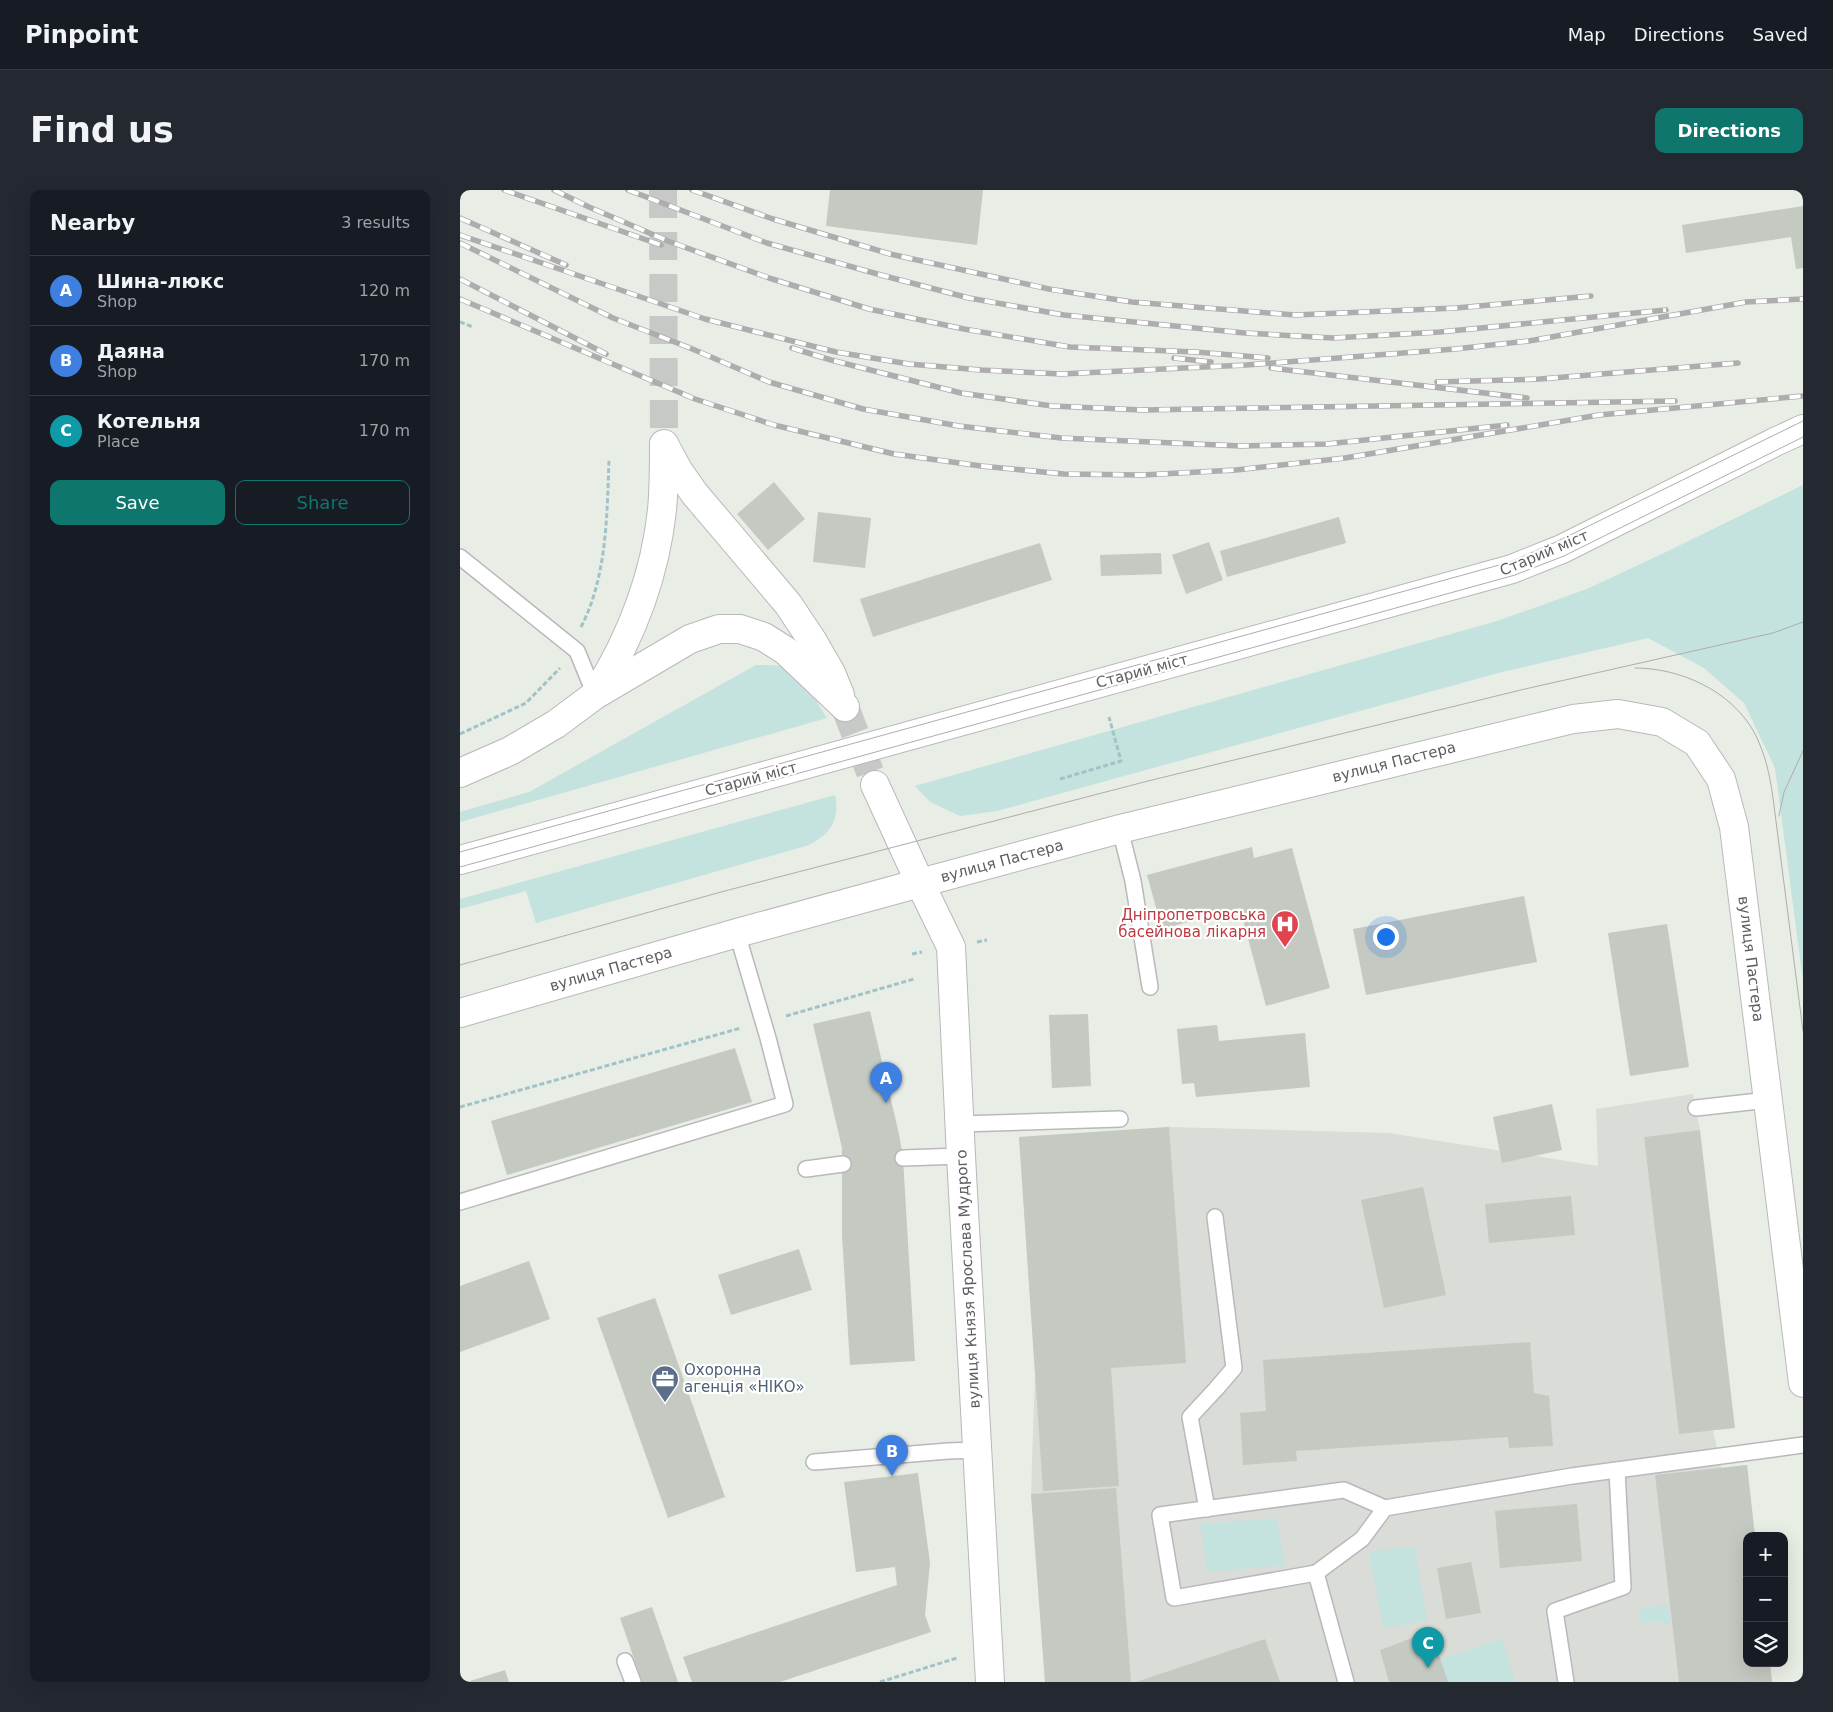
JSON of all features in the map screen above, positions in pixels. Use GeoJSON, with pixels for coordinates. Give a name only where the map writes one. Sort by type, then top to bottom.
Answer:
{"type":"FeatureCollection","features":[{"type":"Feature","properties":{"kind":"main road","name":"Старий міст"},"geometry":{"type":"LineString","coordinates":[[460,860],[1512,569],[1562,549],[1803,429]]}},
{"type":"Feature","properties":{"kind":"main road"},"geometry":{"type":"LineString","coordinates":[[460,773],[510,751],[556,724],[596,695],[690,639],[719,629],[740,629],[764,637],[786,651],[845,707],[831,673],[788,604],[694,493],[678,470],[664,444],[662,510],[652,564],[628,637],[596,695]]}},
{"type":"Feature","properties":{"kind":"main road","name":"вулиця Пастера"},"geometry":{"type":"LineString","coordinates":[[460,1013],[737,933],[1120,829],[1573,719],[1618,714],[1662,722],[1697,744],[1720,779],[1734,827],[1803,1383]]}},
{"type":"Feature","properties":{"kind":"main road","name":"вулиця Князя Ярослава Мудрого"},"geometry":{"type":"LineString","coordinates":[[875,785],[952,947],[961,1156],[990,1682]]}},
{"type":"Feature","properties":{"kind":"lane"},"geometry":{"type":"LineString","coordinates":[[460,557],[577,651],[596,695]]}},
{"type":"Feature","properties":{"kind":"lane"},"geometry":{"type":"LineString","coordinates":[[1120,829],[1133,881],[1150,987]]}},
{"type":"Feature","properties":{"kind":"lane"},"geometry":{"type":"LineString","coordinates":[[460,1202],[785,1104],[764,1022],[737,933]]}},
{"type":"Feature","properties":{"kind":"lane"},"geometry":{"type":"LineString","coordinates":[[1696,1108],[1768,1100]]}},
{"type":"Feature","properties":{"kind":"lane"},"geometry":{"type":"LineString","coordinates":[[960,1124],[1120,1119]]}},
{"type":"Feature","properties":{"kind":"lane"},"geometry":{"type":"LineString","coordinates":[[902,1158],[961,1156]]}},
{"type":"Feature","properties":{"kind":"lane"},"geometry":{"type":"LineString","coordinates":[[806,1169],[843,1164]]}},
{"type":"Feature","properties":{"kind":"lane"},"geometry":{"type":"LineString","coordinates":[[1207,1509],[1190,1417],[1234,1368],[1215,1217]]}},
{"type":"Feature","properties":{"kind":"lane"},"geometry":{"type":"LineString","coordinates":[[1385,1508],[1362,1539],[1316,1573],[1174,1598],[1160,1515],[1344,1490],[1385,1508],[1617,1470],[1803,1445]]}},
{"type":"Feature","properties":{"kind":"lane"},"geometry":{"type":"LineString","coordinates":[[814,1462],[978,1450]]}},
{"type":"Feature","properties":{"kind":"lane"},"geometry":{"type":"LineString","coordinates":[[1566,1682],[1555,1611],[1624,1587],[1617,1470]]}},
{"type":"Feature","properties":{"kind":"lane"},"geometry":{"type":"LineString","coordinates":[[1316,1573],[1346,1682]]}},
{"type":"Feature","properties":{"kind":"lane"},"geometry":{"type":"LineString","coordinates":[[625,1661],[633,1682]]}},
{"type":"Feature","properties":{"kind":"path"},"geometry":{"type":"LineString","coordinates":[[460,322],[473,327]]}},
{"type":"Feature","properties":{"kind":"path"},"geometry":{"type":"LineString","coordinates":[[1060,779],[1120,761],[1109,718]]}},
{"type":"Feature","properties":{"kind":"path"},"geometry":{"type":"LineString","coordinates":[[460,1107],[914,978]]}},
{"type":"Feature","properties":{"kind":"path"},"geometry":{"type":"LineString","coordinates":[[880,1682],[957,1658]]}},
{"type":"Feature","properties":{"kind":"shaded area"},"geometry":{"type":"Polygon","coordinates":[[[1803,485],[1803,981],[1775,768],[1744,703],[1704,668],[1648,638],[1502,672],[997,811],[960,816],[930,802],[915,786],[1497,621],[1587,589],[1803,485]]]}},
{"type":"Feature","properties":{"kind":"shaded area"},"geometry":{"type":"Polygon","coordinates":[[[756,665],[779,666],[791,670],[806,685],[827,718],[460,822],[460,812],[529,792],[756,665]]]}},
{"type":"Feature","properties":{"kind":"shaded area"},"geometry":{"type":"Polygon","coordinates":[[[835,795],[836,812],[832,825],[823,836],[809,845],[536,923],[526,891],[460,909],[460,899],[835,795]]]}},
{"type":"Feature","properties":{"kind":"shaded area"},"geometry":{"type":"Polygon","coordinates":[[[1693,1094],[1700,1130],[1644,1137],[1679,1433],[1713,1430],[1721,1468],[1747,1465],[1755,1532],[1743,1532],[1743,1667],[1770,1667],[1772,1682],[1045,1682],[1031,1494],[1035,1373],[1019,1137],[1169,1127],[1389,1133],[1598,1166],[1596,1109],[1693,1094]]]}},
{"type":"Feature","properties":{"kind":"shaded area"},"geometry":{"type":"Polygon","coordinates":[[[1277,1518],[1285,1565],[1207,1572],[1200,1524],[1277,1518]]]}},
{"type":"Feature","properties":{"kind":"shaded area"},"geometry":{"type":"Polygon","coordinates":[[[1414,1546],[1427,1620],[1383,1628],[1369,1552],[1414,1546]]]}},
{"type":"Feature","properties":{"kind":"shaded area"},"geometry":{"type":"Polygon","coordinates":[[[1667,1605],[1671,1624],[1662,1625],[1661,1620],[1641,1623],[1639,1609],[1667,1605]]]}},
{"type":"Feature","properties":{"kind":"shaded area"},"geometry":{"type":"Polygon","coordinates":[[[1502,1639],[1515,1682],[1448,1682],[1440,1659],[1502,1639]]]}},
{"type":"Feature","properties":{"kind":"building"},"geometry":{"type":"Polygon","coordinates":[[[830,190],[983,190],[977,245],[826,226],[830,190]]]}},
{"type":"Feature","properties":{"kind":"building"},"geometry":{"type":"Polygon","coordinates":[[[1803,206],[1803,268],[1796,269],[1791,237],[1686,253],[1682,225],[1803,206]]]}},
{"type":"Feature","properties":{"kind":"building"},"geometry":{"type":"Polygon","coordinates":[[[774,482],[805,519],[768,550],[737,514],[774,482]]]}},
{"type":"Feature","properties":{"kind":"building"},"geometry":{"type":"Polygon","coordinates":[[[818,512],[871,518],[865,568],[813,562],[818,512]]]}},
{"type":"Feature","properties":{"kind":"building"},"geometry":{"type":"Polygon","coordinates":[[[1339,517],[1346,543],[1227,577],[1220,551],[1339,517]]]}},
{"type":"Feature","properties":{"kind":"building"},"geometry":{"type":"Polygon","coordinates":[[[1209,542],[1223,580],[1186,594],[1172,555],[1209,542]]]}},
{"type":"Feature","properties":{"kind":"building"},"geometry":{"type":"Polygon","coordinates":[[[1040,543],[1052,580],[873,637],[860,599],[1040,543]]]}},
{"type":"Feature","properties":{"kind":"building"},"geometry":{"type":"Polygon","coordinates":[[[1161,553],[1162,574],[1101,576],[1100,555],[1161,553]]]}},
{"type":"Feature","properties":{"kind":"building","name":"Дніпропетровська басейнова лікарня"},"geometry":{"type":"Polygon","coordinates":[[[1252,847],[1254,858],[1292,848],[1330,988],[1266,1006],[1240,908],[1162,929],[1147,875],[1252,847]]]}},
{"type":"Feature","properties":{"kind":"building"},"geometry":{"type":"Polygon","coordinates":[[[1524,896],[1537,962],[1366,995],[1353,929],[1524,896]]]}},
{"type":"Feature","properties":{"kind":"building"},"geometry":{"type":"Polygon","coordinates":[[[1667,924],[1689,1067],[1630,1076],[1608,933],[1667,924]]]}},
{"type":"Feature","properties":{"kind":"building"},"geometry":{"type":"Polygon","coordinates":[[[870,1011],[903,1158],[915,1361],[850,1365],[842,1235],[842,1148],[813,1024],[870,1011]]]}},
{"type":"Feature","properties":{"kind":"building"},"geometry":{"type":"Polygon","coordinates":[[[1088,1014],[1091,1086],[1052,1088],[1049,1015],[1088,1014]]]}},
{"type":"Feature","properties":{"kind":"building"},"geometry":{"type":"Polygon","coordinates":[[[1217,1025],[1219,1041],[1305,1033],[1310,1087],[1196,1097],[1194,1083],[1182,1084],[1177,1029],[1217,1025]]]}},
{"type":"Feature","properties":{"kind":"building"},"geometry":{"type":"Polygon","coordinates":[[[735,1048],[752,1102],[507,1175],[491,1121],[735,1048]]]}},
{"type":"Feature","properties":{"kind":"building"},"geometry":{"type":"Polygon","coordinates":[[[1552,1104],[1562,1150],[1502,1163],[1493,1117],[1552,1104]]]}},
{"type":"Feature","properties":{"kind":"building"},"geometry":{"type":"Polygon","coordinates":[[[1169,1127],[1186,1363],[1111,1368],[1119,1486],[1043,1491],[1019,1137],[1169,1127]]]}},
{"type":"Feature","properties":{"kind":"building"},"geometry":{"type":"Polygon","coordinates":[[[1700,1130],[1735,1428],[1679,1434],[1644,1137],[1700,1130]]]}},
{"type":"Feature","properties":{"kind":"building"},"geometry":{"type":"Polygon","coordinates":[[[1423,1187],[1446,1295],[1384,1308],[1361,1200],[1423,1187]]]}},
{"type":"Feature","properties":{"kind":"building"},"geometry":{"type":"Polygon","coordinates":[[[1571,1196],[1575,1235],[1489,1243],[1485,1204],[1571,1196]]]}},
{"type":"Feature","properties":{"kind":"building"},"geometry":{"type":"Polygon","coordinates":[[[799,1249],[812,1290],[731,1315],[718,1275],[799,1249]]]}},
{"type":"Feature","properties":{"kind":"building"},"geometry":{"type":"Polygon","coordinates":[[[529,1261],[550,1319],[460,1352],[460,1286],[529,1261]]]}},
{"type":"Feature","properties":{"kind":"building"},"geometry":{"type":"Polygon","coordinates":[[[655,1298],[725,1497],[668,1518],[597,1318],[655,1298]]]}},
{"type":"Feature","properties":{"kind":"building"},"geometry":{"type":"Polygon","coordinates":[[[1530,1342],[1534,1393],[1549,1396],[1553,1446],[1509,1448],[1508,1437],[1296,1451],[1297,1461],[1243,1465],[1240,1413],[1266,1411],[1263,1360],[1530,1342]]]}},
{"type":"Feature","properties":{"kind":"building"},"geometry":{"type":"Polygon","coordinates":[[[1747,1465],[1755,1532],[1743,1532],[1743,1667],[1770,1667],[1772,1682],[1679,1682],[1655,1475],[1747,1465]]]}},
{"type":"Feature","properties":{"kind":"building"},"geometry":{"type":"Polygon","coordinates":[[[918,1473],[930,1563],[925,1615],[931,1632],[780,1682],[692,1682],[683,1657],[897,1585],[895,1567],[856,1572],[844,1482],[918,1473]]]}},
{"type":"Feature","properties":{"kind":"building"},"geometry":{"type":"Polygon","coordinates":[[[1116,1488],[1131,1682],[1045,1682],[1031,1494],[1116,1488]]]}},
{"type":"Feature","properties":{"kind":"building"},"geometry":{"type":"Polygon","coordinates":[[[1577,1504],[1582,1561],[1500,1568],[1495,1511],[1577,1504]]]}},
{"type":"Feature","properties":{"kind":"building"},"geometry":{"type":"Polygon","coordinates":[[[1471,1562],[1481,1613],[1446,1619],[1437,1568],[1471,1562]]]}},
{"type":"Feature","properties":{"kind":"building"},"geometry":{"type":"Polygon","coordinates":[[[652,1607],[678,1682],[642,1682],[620,1618],[652,1607]]]}},
{"type":"Feature","properties":{"kind":"building"},"geometry":{"type":"Polygon","coordinates":[[[1431,1631],[1448,1682],[1389,1682],[1380,1650],[1431,1631]]]}},
{"type":"Feature","properties":{"kind":"building"},"geometry":{"type":"Polygon","coordinates":[[[1265,1639],[1280,1682],[1136,1682],[1265,1639]]]}},
{"type":"Feature","properties":{"kind":"building"},"geometry":{"type":"Polygon","coordinates":[[[505,1670],[509,1682],[467,1682],[505,1670]]]}},
{"type":"Feature","properties":{"kind":"tunnel"},"geometry":{"type":"LineString","coordinates":[[663,190],[664,444]]}},
{"type":"Feature","properties":{"kind":"tunnel"},"geometry":{"type":"LineString","coordinates":[[845,707],[875,785]]}},
{"type":"Feature","properties":{"kind":"tram line"},"geometry":{"type":"LineString","coordinates":[[460,852],[1510,562],[1558,541],[1803,421]]}},
{"type":"Feature","properties":{"kind":"tram line"},"geometry":{"type":"LineString","coordinates":[[460,867],[1515,575],[1564,556],[1803,437]]}},
{"type":"Feature","properties":{"kind":"tram line"},"geometry":{"type":"LineString","coordinates":[[460,965],[721,892],[1148,781],[1525,689],[1773,633],[1803,622]]}},
{"type":"Feature","properties":{"kind":"tram line"},"geometry":{"type":"LineString","coordinates":[[1635,668],[1670,672],[1687,677],[1703,685],[1732,705],[1744,717],[1758,740],[1772,789],[1803,1031]]}},
{"type":"Feature","properties":{"kind":"tram line"},"geometry":{"type":"LineString","coordinates":[[1779,816],[1784,792],[1803,751]]}},
{"type":"Feature","properties":{"kind":"railway"},"geometry":{"type":"LineString","coordinates":[[504,190],[661,245]]}},
{"type":"Feature","properties":{"kind":"railway"},"geometry":{"type":"LineString","coordinates":[[554,190],[668,241],[769,278],[869,309],[964,329],[1070,347],[1196,352],[1268,358]]}},
{"type":"Feature","properties":{"kind":"railway"},"geometry":{"type":"LineString","coordinates":[[628,190],[767,243],[969,298],[1064,315],[1245,333],[1333,338],[1440,332],[1666,310]]}},
{"type":"Feature","properties":{"kind":"railway"},"geometry":{"type":"LineString","coordinates":[[692,190],[773,219],[890,254],[1049,289],[1132,302],[1295,315],[1456,308],[1591,296]]}},
{"type":"Feature","properties":{"kind":"railway"},"geometry":{"type":"LineString","coordinates":[[460,218],[566,265]]}},
{"type":"Feature","properties":{"kind":"railway"},"geometry":{"type":"LineString","coordinates":[[460,235],[705,319],[836,352],[909,364],[1061,374],[1246,365],[1455,349],[1529,341],[1746,302],[1803,299]]}},
{"type":"Feature","properties":{"kind":"railway"},"geometry":{"type":"LineString","coordinates":[[460,243],[613,318],[769,382],[863,409],[959,426],[1061,438],[1241,446],[1327,444],[1507,425]]}},
{"type":"Feature","properties":{"kind":"railway"},"geometry":{"type":"LineString","coordinates":[[460,279],[606,354]]}},
{"type":"Feature","properties":{"kind":"railway"},"geometry":{"type":"LineString","coordinates":[[460,299],[695,399],[774,425],[894,454],[981,466],[1064,474],[1143,475],[1236,470],[1345,458],[1599,415],[1803,396]]}},
{"type":"Feature","properties":{"kind":"railway"},"geometry":{"type":"LineString","coordinates":[[792,348],[831,360],[961,393],[1052,406],[1142,410],[1675,401]]}},
{"type":"Feature","properties":{"kind":"railway"},"geometry":{"type":"LineString","coordinates":[[1174,358],[1211,362]]}},
{"type":"Feature","properties":{"kind":"railway"},"geometry":{"type":"LineString","coordinates":[[1437,382],[1540,379],[1738,363]]}},
{"type":"Feature","properties":{"kind":"railway"},"geometry":{"type":"LineString","coordinates":[[1271,368],[1527,398]]}},
{"type":"Feature","properties":{"kind":"place","name":"Дніпропетровська басейнова лікарня"},"geometry":{"type":"Point","coordinates":[1285,948]}},
{"type":"Feature","properties":{"kind":"place","name":"Шина-люкс"},"geometry":{"type":"Point","coordinates":[886,1103]}},
{"type":"Feature","properties":{"kind":"place","name":"Охоронна агенція «НІКО»"},"geometry":{"type":"Point","coordinates":[665,1403]}},
{"type":"Feature","properties":{"kind":"place","name":"Даяна"},"geometry":{"type":"Point","coordinates":[892,1476]}},
{"type":"Feature","properties":{"kind":"place","name":"Котельня"},"geometry":{"type":"Point","coordinates":[1428,1668]}}]}
